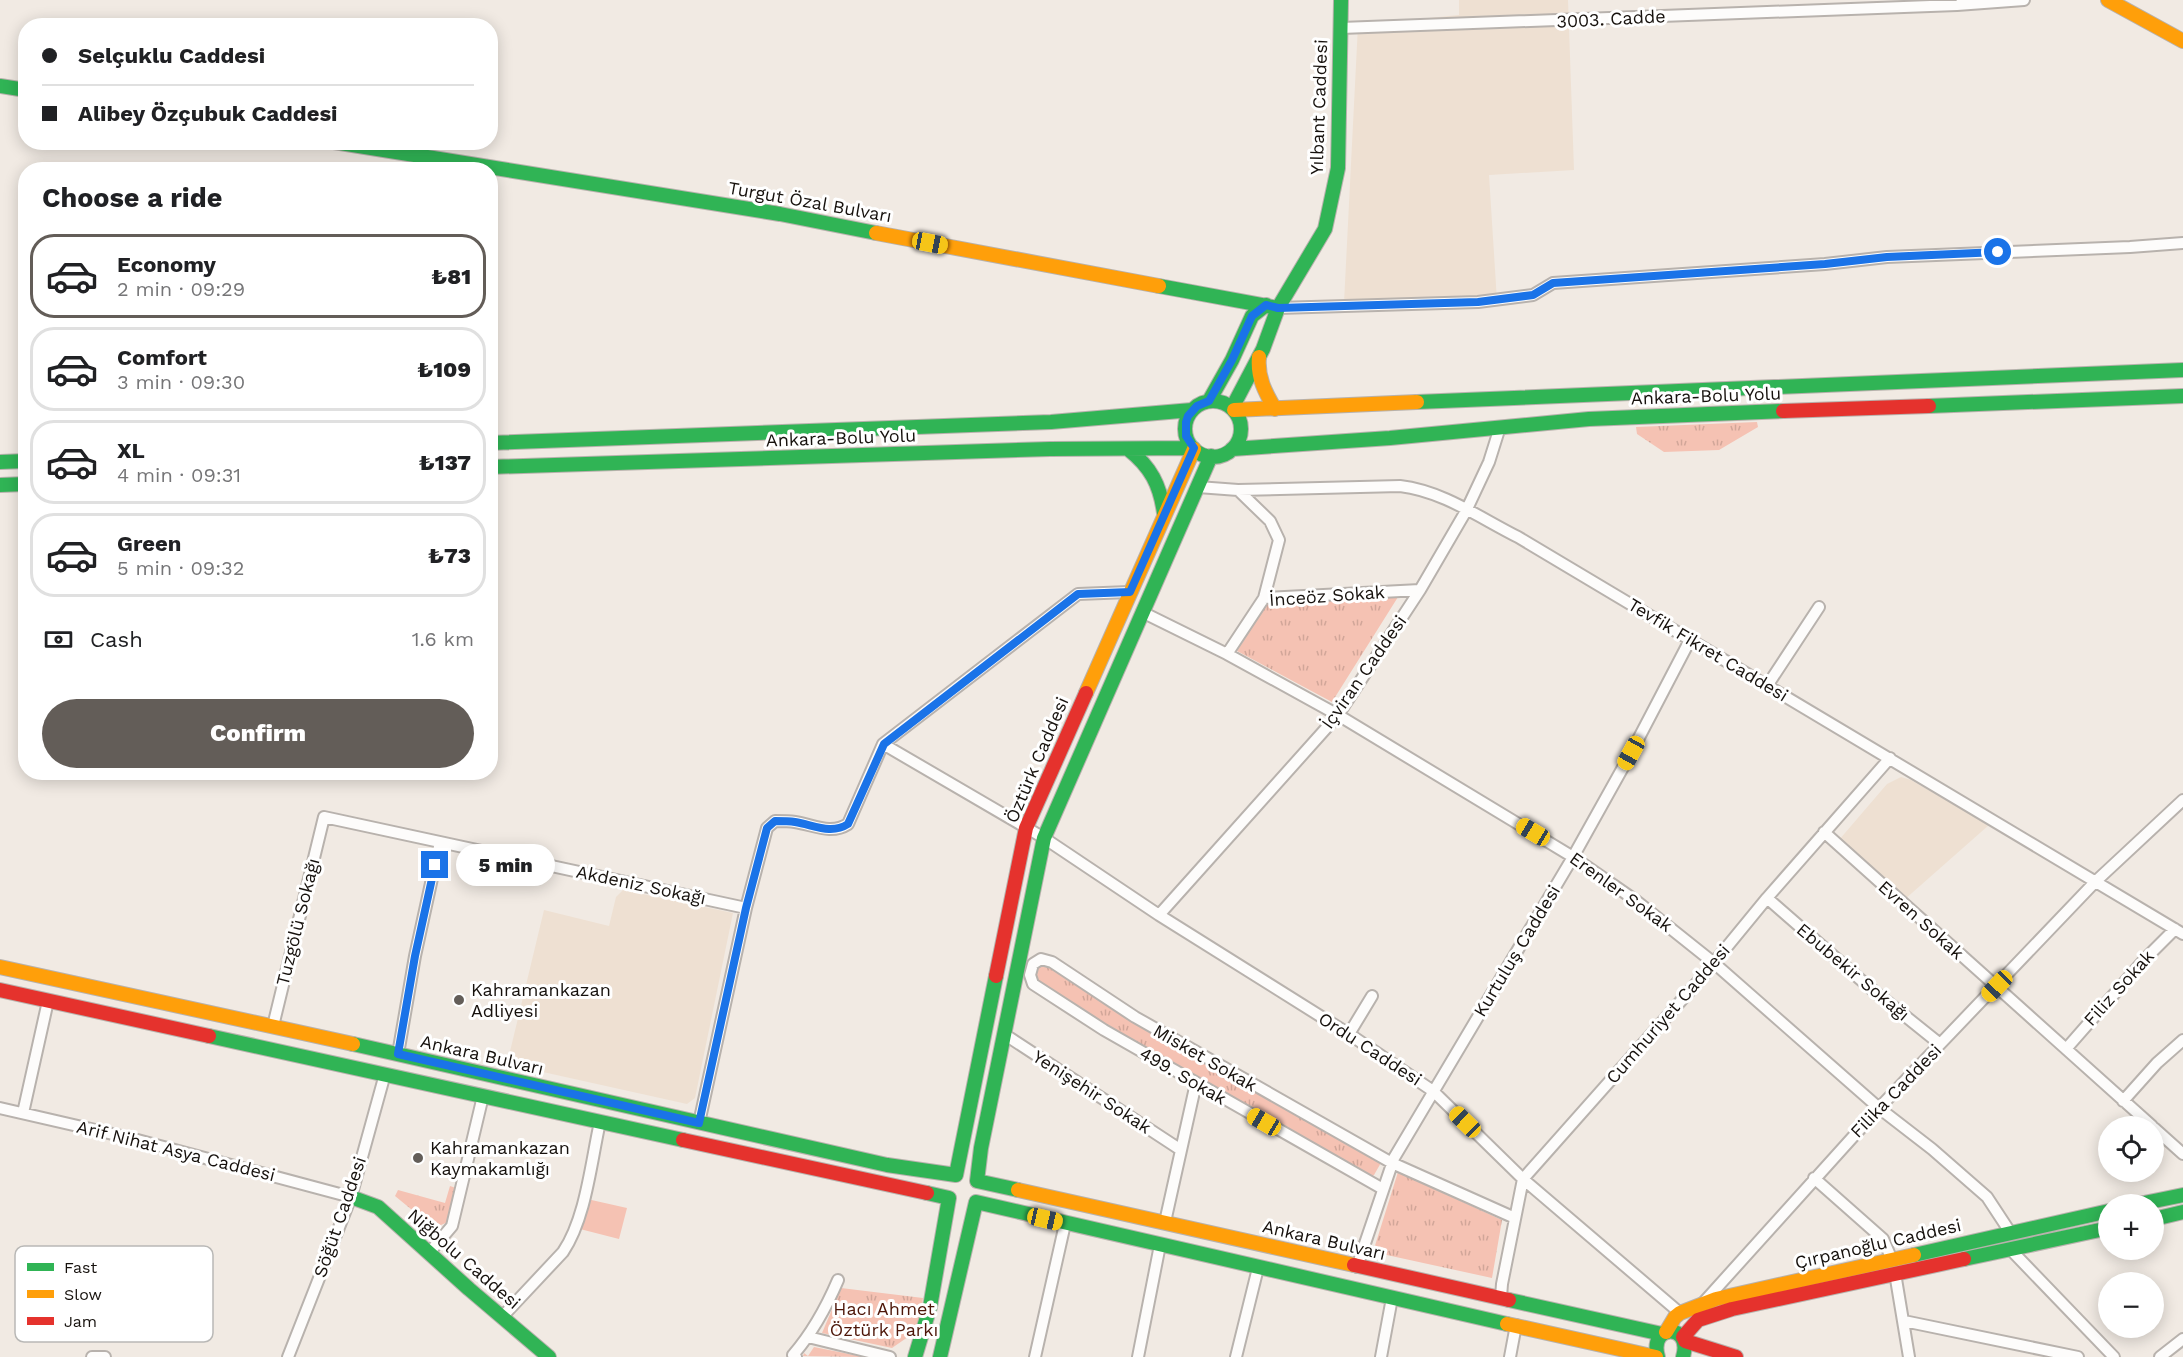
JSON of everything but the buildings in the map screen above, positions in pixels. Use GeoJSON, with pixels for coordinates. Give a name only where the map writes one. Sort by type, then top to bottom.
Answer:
{"type":"FeatureCollection","features":[{"type":"Feature","properties":{"kind":"main road","name":"Yılbant Caddesi"},"geometry":{"type":"LineString","coordinates":[[1233,409],[1244,382],[1259,357],[1272,307],[1325,229],[1338,168],[1341,0]]}},
{"type":"Feature","properties":{"kind":"main road"},"geometry":{"type":"LineString","coordinates":[[2108,0],[2183,41]]}},
{"type":"Feature","properties":{"kind":"main road"},"geometry":{"type":"LineString","coordinates":[[0,86],[18,89]]}},
{"type":"Feature","properties":{"kind":"main road","name":"Turgut Özal Bulvarı"},"geometry":{"type":"LineString","coordinates":[[384,150],[458,162]]}},
{"type":"Feature","properties":{"kind":"main road","name":"Turgut Özal Bulvarı"},"geometry":{"type":"LineString","coordinates":[[498,168],[780,214],[1272,307]]}},
{"type":"Feature","properties":{"kind":"main road","name":"Yılbant Caddesi"},"geometry":{"type":"LineString","coordinates":[[1209,401],[1232,360],[1252,316],[1272,307]]}},
{"type":"Feature","properties":{"kind":"main road"},"geometry":{"type":"LineString","coordinates":[[1259,357],[1260,382],[1275,409]]}},
{"type":"Feature","properties":{"kind":"main road","name":"Ankara-Bolu Yolu"},"geometry":{"type":"LineString","coordinates":[[1233,409],[2183,370]]}},
{"type":"Feature","properties":{"kind":"main road","name":"Ankara-Bolu Yolu"},"geometry":{"type":"LineString","coordinates":[[1232,449],[1390,438],[1589,419],[2183,396]]}},
{"type":"Feature","properties":{"kind":"main road"},"geometry":{"type":"LineString","coordinates":[[1209,401],[1221,402],[1233,409],[1241,430],[1232,449],[1222,455],[1211,456],[1193,448],[1185,429],[1192,410],[1209,401]]}},
{"type":"Feature","properties":{"kind":"main road","name":"Ankara-Bolu Yolu"},"geometry":{"type":"LineString","coordinates":[[498,442],[1051,422],[1192,410]]}},
{"type":"Feature","properties":{"kind":"main road","name":"Ankara-Bolu Yolu"},"geometry":{"type":"LineString","coordinates":[[498,467],[1038,450],[1193,448]]}},
{"type":"Feature","properties":{"kind":"main road","name":"Öztürk Caddesi"},"geometry":{"type":"LineString","coordinates":[[956,1175],[1026,828],[1193,448]]}},
{"type":"Feature","properties":{"kind":"main road"},"geometry":{"type":"LineString","coordinates":[[1128,449],[1144,460],[1155,476],[1162,494],[1164,513]]}},
{"type":"Feature","properties":{"kind":"main road","name":"Öztürk Caddesi"},"geometry":{"type":"LineString","coordinates":[[977,1181],[981,1148],[1044,838],[1211,456]]}},
{"type":"Feature","properties":{"kind":"main road"},"geometry":{"type":"LineString","coordinates":[[0,462],[18,461]]}},
{"type":"Feature","properties":{"kind":"main road"},"geometry":{"type":"LineString","coordinates":[[0,485],[18,484]]}},
{"type":"Feature","properties":{"kind":"main road","name":"Ankara Bulvarı"},"geometry":{"type":"LineString","coordinates":[[0,967],[273,1026],[886,1165],[970,1175],[977,1181],[1357,1267],[1664,1333],[1675,1332],[1684,1339],[1736,1357]]}},
{"type":"Feature","properties":{"kind":"main road"},"geometry":{"type":"LineString","coordinates":[[0,990],[949,1198],[964,1207],[975,1202],[1657,1357],[1655,1343],[1680,1313]]}},
{"type":"Feature","properties":{"kind":"main road"},"geometry":{"type":"LineString","coordinates":[[915,1357],[930,1307],[949,1198],[948,1186],[956,1175]]}},
{"type":"Feature","properties":{"kind":"main road"},"geometry":{"type":"LineString","coordinates":[[940,1357],[975,1202],[980,1189],[977,1181]]}},
{"type":"Feature","properties":{"kind":"main road"},"geometry":{"type":"LineString","coordinates":[[2164,1199],[2183,1195]]}},
{"type":"Feature","properties":{"kind":"main road","name":"Niğbolu Caddesi"},"geometry":{"type":"LineString","coordinates":[[351,1197],[378,1207],[549,1357]]}},
{"type":"Feature","properties":{"kind":"main road"},"geometry":{"type":"LineString","coordinates":[[2164,1216],[2183,1212]]}},
{"type":"Feature","properties":{"kind":"main road","name":"Çırpanoğlu Caddesi"},"geometry":{"type":"LineString","coordinates":[[1684,1339],[1692,1324],[1704,1317],[1894,1267],[2010,1232],[2098,1213]]}},
{"type":"Feature","properties":{"kind":"main road","name":"Çırpanoğlu Caddesi"},"geometry":{"type":"LineString","coordinates":[[1680,1313],[1723,1297],[2010,1249],[2098,1230]]}},
{"type":"Feature","properties":{"kind":"main road"},"geometry":{"type":"LineString","coordinates":[[1683,1357],[1686,1350],[1684,1339]]}},
{"type":"Feature","properties":{"kind":"street","name":"3003. Cadde"},"geometry":{"type":"LineString","coordinates":[[1341,28],[1953,6],[2024,0]]}},
{"type":"Feature","properties":{"kind":"street"},"geometry":{"type":"LineString","coordinates":[[1272,307],[1478,302],[1533,295],[1553,283],[1825,264],[1887,257],[2183,243]]}},
{"type":"Feature","properties":{"kind":"street","name":"İçviran Caddesi"},"geometry":{"type":"LineString","coordinates":[[1159,915],[1338,715],[1420,590],[1466,511],[1489,462],[1500,427]]}},
{"type":"Feature","properties":{"kind":"street","name":"Tevfik Fikret Caddesi"},"geometry":{"type":"LineString","coordinates":[[1197,487],[1238,490],[1400,486],[1420,488],[1438,495],[1518,537],[2179,932]]}},
{"type":"Feature","properties":{"kind":"street"},"geometry":{"type":"LineString","coordinates":[[1238,490],[1270,521],[1279,540],[1264,598]]}},
{"type":"Feature","properties":{"kind":"street","name":"İnceöz Sokak"},"geometry":{"type":"LineString","coordinates":[[1227,654],[1264,598],[1420,590]]}},
{"type":"Feature","properties":{"kind":"street"},"geometry":{"type":"LineString","coordinates":[[699,1123],[746,908],[767,828],[775,821],[793,821],[831,830],[840,829],[848,824],[884,744],[1078,594],[1130,592]]}},
{"type":"Feature","properties":{"kind":"street"},"geometry":{"type":"LineString","coordinates":[[1767,686],[1819,607]]}},
{"type":"Feature","properties":{"kind":"street","name":"Erenler Sokak"},"geometry":{"type":"LineString","coordinates":[[1142,612],[1227,654],[1338,715],[1573,857],[1635,900],[1714,963],[1879,1108],[1932,1149],[1987,1197],[2010,1232]]}},
{"type":"Feature","properties":{"kind":"street","name":"Kurtuluş Caddesi"},"geometry":{"type":"LineString","coordinates":[[1357,1267],[1392,1163],[1573,857],[1690,640]]}},
{"type":"Feature","properties":{"kind":"street","name":"Ordu Caddesi"},"geometry":{"type":"LineString","coordinates":[[884,744],[1044,838],[1159,915],[1348,1034],[1433,1091],[1523,1179],[1680,1313]]}},
{"type":"Feature","properties":{"kind":"street","name":"Cumhuriyet Caddesi"},"geometry":{"type":"LineString","coordinates":[[1501,1297],[1523,1179],[1714,963],[1767,898],[1890,758]]}},
{"type":"Feature","properties":{"kind":"street","name":"Filika Caddesi"},"geometry":{"type":"LineString","coordinates":[[1701,1304],[1814,1178],[1940,1044],[2095,882],[2183,800]]}},
{"type":"Feature","properties":{"kind":"street","name":"Akdeniz Sokağı"},"geometry":{"type":"LineString","coordinates":[[324,817],[746,908]]}},
{"type":"Feature","properties":{"kind":"street","name":"Tuzgölü Sokağı"},"geometry":{"type":"LineString","coordinates":[[273,1026],[324,817]]}},
{"type":"Feature","properties":{"kind":"street","name":"Evren Sokak"},"geometry":{"type":"LineString","coordinates":[[1824,832],[2140,1116]]}},
{"type":"Feature","properties":{"kind":"street"},"geometry":{"type":"LineString","coordinates":[[398,1054],[415,956],[440,842]]}},
{"type":"Feature","properties":{"kind":"street","name":"Ebubekir Sokağı"},"geometry":{"type":"LineString","coordinates":[[1767,898],[1845,967],[1940,1044]]}},
{"type":"Feature","properties":{"kind":"street","name":"Filiz Sokak"},"geometry":{"type":"LineString","coordinates":[[2066,1049],[2144,960],[2179,932]]}},
{"type":"Feature","properties":{"kind":"street","name":"Misket Sokak"},"geometry":{"type":"LineString","coordinates":[[1031,967],[1041,959],[1052,962],[1135,1017],[1392,1163],[1515,1218]]}},
{"type":"Feature","properties":{"kind":"street","name":"499. Sokak"},"geometry":{"type":"LineString","coordinates":[[1031,967],[1031,981],[1044,992],[1104,1030],[1383,1189]]}},
{"type":"Feature","properties":{"kind":"street"},"geometry":{"type":"LineString","coordinates":[[1348,1034],[1372,996]]}},
{"type":"Feature","properties":{"kind":"street"},"geometry":{"type":"LineString","coordinates":[[23,1113],[48,1001]]}},
{"type":"Feature","properties":{"kind":"street","name":"Yenişehir Sokak"},"geometry":{"type":"LineString","coordinates":[[1004,1034],[1181,1150]]}},
{"type":"Feature","properties":{"kind":"street"},"geometry":{"type":"LineString","coordinates":[[2123,1101],[2157,1063],[2183,1040]]}},
{"type":"Feature","properties":{"kind":"street","name":"Söğüt Caddesi"},"geometry":{"type":"LineString","coordinates":[[288,1357],[351,1197],[385,1074]]}},
{"type":"Feature","properties":{"kind":"street"},"geometry":{"type":"LineString","coordinates":[[1165,1222],[1196,1083]]}},
{"type":"Feature","properties":{"kind":"street"},"geometry":{"type":"LineString","coordinates":[[429,1253],[452,1226],[483,1096]]}},
{"type":"Feature","properties":{"kind":"street","name":"Arif Nihat Asya Caddesi"},"geometry":{"type":"LineString","coordinates":[[0,1108],[183,1152],[351,1197]]}},
{"type":"Feature","properties":{"kind":"street"},"geometry":{"type":"LineString","coordinates":[[502,1317],[563,1252],[571,1240],[578,1222],[600,1122]]}},
{"type":"Feature","properties":{"kind":"street","name":"Evren Sokak"},"geometry":{"type":"LineString","coordinates":[[2164,1137],[2182,1153]]}},
{"type":"Feature","properties":{"kind":"street"},"geometry":{"type":"LineString","coordinates":[[1814,1178],[1883,1239],[1894,1267],[1909,1357]]}},
{"type":"Feature","properties":{"kind":"street"},"geometry":{"type":"LineString","coordinates":[[1035,1357],[1065,1224]]}},
{"type":"Feature","properties":{"kind":"street"},"geometry":{"type":"LineString","coordinates":[[1138,1357],[1160,1245]]}},
{"type":"Feature","properties":{"kind":"street"},"geometry":{"type":"LineString","coordinates":[[2010,1249],[2114,1357]]}},
{"type":"Feature","properties":{"kind":"street"},"geometry":{"type":"LineString","coordinates":[[1236,1357],[1258,1268]]}},
{"type":"Feature","properties":{"kind":"street"},"geometry":{"type":"LineString","coordinates":[[796,1357],[793,1355],[824,1312],[838,1280]]}},
{"type":"Feature","properties":{"kind":"street"},"geometry":{"type":"LineString","coordinates":[[1381,1357],[1392,1298]]}},
{"type":"Feature","properties":{"kind":"street"},"geometry":{"type":"LineString","coordinates":[[1904,1322],[2078,1357]]}},
{"type":"Feature","properties":{"kind":"street"},"geometry":{"type":"LineString","coordinates":[[1510,1357],[1516,1325]]}},
{"type":"Feature","properties":{"kind":"street"},"geometry":{"type":"LineString","coordinates":[[808,1337],[890,1357]]}},
{"type":"Feature","properties":{"kind":"street"},"geometry":{"type":"LineString","coordinates":[[2160,1357],[2183,1339]]}},
{"type":"Feature","properties":{"kind":"street"},"geometry":{"type":"LineString","coordinates":[[92,1357],[105,1357]]}},
{"type":"Feature","properties":{"kind":"shaded area"},"geometry":{"type":"Polygon","coordinates":[[[1459,0],[1568,0],[1574,170],[1489,175],[1497,301],[1344,303],[1358,25],[1459,15],[1459,0]]]}},
{"type":"Feature","properties":{"kind":"shaded area"},"geometry":{"type":"Polygon","coordinates":[[[1901,777],[1911,780],[1989,825],[1904,900],[1839,840],[1887,784],[1901,777]]]}},
{"type":"Feature","properties":{"kind":"shaded area"},"geometry":{"type":"Polygon","coordinates":[[[623,890],[733,913],[695,1098],[687,1104],[507,1064],[544,910],[609,926],[616,897],[623,890]]]}},
{"type":"Feature","properties":{"kind":"green space"},"geometry":{"type":"Polygon","coordinates":[[[1757,422],[1758,427],[1719,450],[1664,452],[1637,434],[1636,427],[1757,422]]]}},
{"type":"Feature","properties":{"kind":"green space"},"geometry":{"type":"Polygon","coordinates":[[[1398,597],[1332,702],[1237,651],[1266,605],[1273,601],[1398,597]]]}},
{"type":"Feature","properties":{"kind":"green space"},"geometry":{"type":"Polygon","coordinates":[[[1044,964],[1052,966],[1382,1161],[1374,1175],[1369,1178],[1065,1002],[1036,982],[1035,970],[1044,964]]]}},
{"type":"Feature","properties":{"kind":"green space"},"geometry":{"type":"Polygon","coordinates":[[[1398,1172],[1502,1220],[1492,1278],[1373,1252],[1398,1172]]]}},
{"type":"Feature","properties":{"kind":"green space"},"geometry":{"type":"Polygon","coordinates":[[[450,1186],[456,1188],[448,1222],[434,1228],[395,1196],[398,1190],[445,1203],[450,1186]]]}},
{"type":"Feature","properties":{"kind":"green space"},"geometry":{"type":"Polygon","coordinates":[[[587,1199],[627,1208],[619,1239],[580,1229],[587,1199]]]}},
{"type":"Feature","properties":{"kind":"green space","name":"Hacı Ahmet Öztürk Parkı"},"geometry":{"type":"Polygon","coordinates":[[[841,1288],[923,1298],[918,1330],[892,1348],[822,1333],[841,1288]]]}},
{"type":"Feature","properties":{"kind":"green space"},"geometry":{"type":"Polygon","coordinates":[[[845,1291],[864,1294],[854,1334],[832,1329],[845,1291]]]}},
{"type":"Feature","properties":{"kind":"green space"},"geometry":{"type":"Polygon","coordinates":[[[814,1347],[864,1357],[803,1356],[804,1353],[808,1356],[814,1347]]]}},
{"type":"Feature","properties":{"kind":"traffic: fast"},"geometry":{"type":"LineString","coordinates":[[1232,408],[1263,349],[1278,308],[1325,229],[1338,168],[1341,0]]}},
{"type":"Feature","properties":{"kind":"traffic: fast"},"geometry":{"type":"LineString","coordinates":[[0,86],[18,89]]}},
{"type":"Feature","properties":{"kind":"traffic: fast"},"geometry":{"type":"LineString","coordinates":[[384,150],[458,162]]}},
{"type":"Feature","properties":{"kind":"traffic: fast"},"geometry":{"type":"LineString","coordinates":[[498,168],[780,214],[876,233]]}},
{"type":"Feature","properties":{"kind":"traffic: fast"},"geometry":{"type":"LineString","coordinates":[[1159,286],[1278,308]]}},
{"type":"Feature","properties":{"kind":"traffic: fast"},"geometry":{"type":"LineString","coordinates":[[1209,401],[1232,360],[1252,316],[1266,305]]}},
{"type":"Feature","properties":{"kind":"traffic: fast"},"geometry":{"type":"LineString","coordinates":[[1417,402],[2183,370]]}},
{"type":"Feature","properties":{"kind":"traffic: fast"},"geometry":{"type":"LineString","coordinates":[[1929,406],[2183,396]]}},
{"type":"Feature","properties":{"kind":"traffic: fast"},"geometry":{"type":"LineString","coordinates":[[1213,401],[1224,403],[1233,409],[1239,418],[1241,429],[1239,440],[1233,449],[1224,455],[1213,457],[1202,455],[1193,449],[1187,440],[1185,429],[1187,418],[1193,409],[1202,403],[1213,401]]}},
{"type":"Feature","properties":{"kind":"traffic: fast"},"geometry":{"type":"LineString","coordinates":[[498,443],[1051,422],[1192,410]]}},
{"type":"Feature","properties":{"kind":"traffic: fast"},"geometry":{"type":"LineString","coordinates":[[1232,449],[1390,438],[1589,419],[1783,411]]}},
{"type":"Feature","properties":{"kind":"traffic: fast"},"geometry":{"type":"LineString","coordinates":[[498,467],[1050,449],[1193,448]]}},
{"type":"Feature","properties":{"kind":"traffic: fast"},"geometry":{"type":"LineString","coordinates":[[1128,449],[1143,463],[1153,477],[1164,513]]}},
{"type":"Feature","properties":{"kind":"traffic: fast"},"geometry":{"type":"LineString","coordinates":[[1018,1190],[977,1181],[981,1148],[1044,838],[1211,456]]}},
{"type":"Feature","properties":{"kind":"traffic: fast"},"geometry":{"type":"LineString","coordinates":[[0,462],[18,461]]}},
{"type":"Feature","properties":{"kind":"traffic: fast"},"geometry":{"type":"LineString","coordinates":[[0,485],[18,484]]}},
{"type":"Feature","properties":{"kind":"traffic: fast"},"geometry":{"type":"LineString","coordinates":[[353,1044],[887,1165],[956,1175],[996,976]]}},
{"type":"Feature","properties":{"kind":"traffic: fast"},"geometry":{"type":"LineString","coordinates":[[209,1036],[683,1140]]}},
{"type":"Feature","properties":{"kind":"traffic: fast"},"geometry":{"type":"LineString","coordinates":[[915,1357],[930,1307],[949,1198],[927,1193]]}},
{"type":"Feature","properties":{"kind":"traffic: fast"},"geometry":{"type":"LineString","coordinates":[[2164,1199],[2183,1195]]}},
{"type":"Feature","properties":{"kind":"traffic: fast"},"geometry":{"type":"LineString","coordinates":[[351,1197],[378,1207],[549,1357]]}},
{"type":"Feature","properties":{"kind":"traffic: fast"},"geometry":{"type":"LineString","coordinates":[[940,1357],[976,1202],[1507,1324]]}},
{"type":"Feature","properties":{"kind":"traffic: fast"},"geometry":{"type":"LineString","coordinates":[[2164,1217],[2183,1212]]}},
{"type":"Feature","properties":{"kind":"traffic: fast"},"geometry":{"type":"LineString","coordinates":[[1914,1255],[2098,1213]]}},
{"type":"Feature","properties":{"kind":"traffic: fast"},"geometry":{"type":"LineString","coordinates":[[1964,1259],[2098,1230]]}},
{"type":"Feature","properties":{"kind":"traffic: fast"},"geometry":{"type":"LineString","coordinates":[[1509,1300],[1662,1334]]}},
{"type":"Feature","properties":{"kind":"traffic: fast"},"geometry":{"type":"LineString","coordinates":[[1658,1357],[1659,1338],[1664,1333],[1670,1332],[1677,1333],[1682,1338],[1683,1357]]}},
{"type":"Feature","properties":{"kind":"traffic: slow"},"geometry":{"type":"LineString","coordinates":[[2108,0],[2183,41]]}},
{"type":"Feature","properties":{"kind":"traffic: slow"},"geometry":{"type":"LineString","coordinates":[[876,233],[1159,286]]}},
{"type":"Feature","properties":{"kind":"traffic: slow"},"geometry":{"type":"LineString","coordinates":[[1259,357],[1262,384],[1275,409]]}},
{"type":"Feature","properties":{"kind":"traffic: slow"},"geometry":{"type":"LineString","coordinates":[[1234,410],[1417,402]]}},
{"type":"Feature","properties":{"kind":"traffic: slow"},"geometry":{"type":"LineString","coordinates":[[1086,693],[1194,449]]}},
{"type":"Feature","properties":{"kind":"traffic: slow"},"geometry":{"type":"LineString","coordinates":[[0,967],[353,1044]]}},
{"type":"Feature","properties":{"kind":"traffic: slow"},"geometry":{"type":"LineString","coordinates":[[1018,1190],[1354,1265]]}},
{"type":"Feature","properties":{"kind":"traffic: slow"},"geometry":{"type":"LineString","coordinates":[[1666,1332],[1680,1313],[1716,1299],[1914,1255]]}},
{"type":"Feature","properties":{"kind":"traffic: slow"},"geometry":{"type":"LineString","coordinates":[[1507,1324],[1656,1357]]}},
{"type":"Feature","properties":{"kind":"traffic: jam"},"geometry":{"type":"LineString","coordinates":[[1783,411],[1929,406]]}},
{"type":"Feature","properties":{"kind":"traffic: jam"},"geometry":{"type":"LineString","coordinates":[[996,976],[1026,828],[1086,693]]}},
{"type":"Feature","properties":{"kind":"traffic: jam"},"geometry":{"type":"LineString","coordinates":[[0,990],[209,1036]]}},
{"type":"Feature","properties":{"kind":"traffic: jam"},"geometry":{"type":"LineString","coordinates":[[683,1140],[927,1193]]}},
{"type":"Feature","properties":{"kind":"traffic: jam"},"geometry":{"type":"LineString","coordinates":[[1683,1337],[1698,1320],[1732,1309],[1964,1259]]}},
{"type":"Feature","properties":{"kind":"traffic: jam"},"geometry":{"type":"LineString","coordinates":[[1354,1265],[1509,1300]]}},
{"type":"Feature","properties":{"kind":"traffic: jam"},"geometry":{"type":"LineString","coordinates":[[1685,1341],[1736,1357]]}},
{"type":"Feature","properties":{"kind":"place","name":"Kahramankazan Adliyesi"},"geometry":{"type":"Point","coordinates":[459,1000]}},
{"type":"Feature","properties":{"kind":"place","name":"Kahramankazan Kaymakamlığı"},"geometry":{"type":"Point","coordinates":[418,1158]}},
{"type":"Feature","properties":{"kind":"route"},"geometry":{"type":"LineString","coordinates":[[435,865],[415,956],[398,1054],[699,1123],[746,908],[767,828],[775,821],[793,821],[831,830],[840,829],[848,824],[884,744],[1078,594],[1130,592],[1194,448],[1186,436],[1188,416],[1197,406],[1209,401],[1232,360],[1252,316],[1266,305],[1278,308],[1478,302],[1533,295],[1553,283],[1825,264],[1887,257],[1998,252]]}}]}
